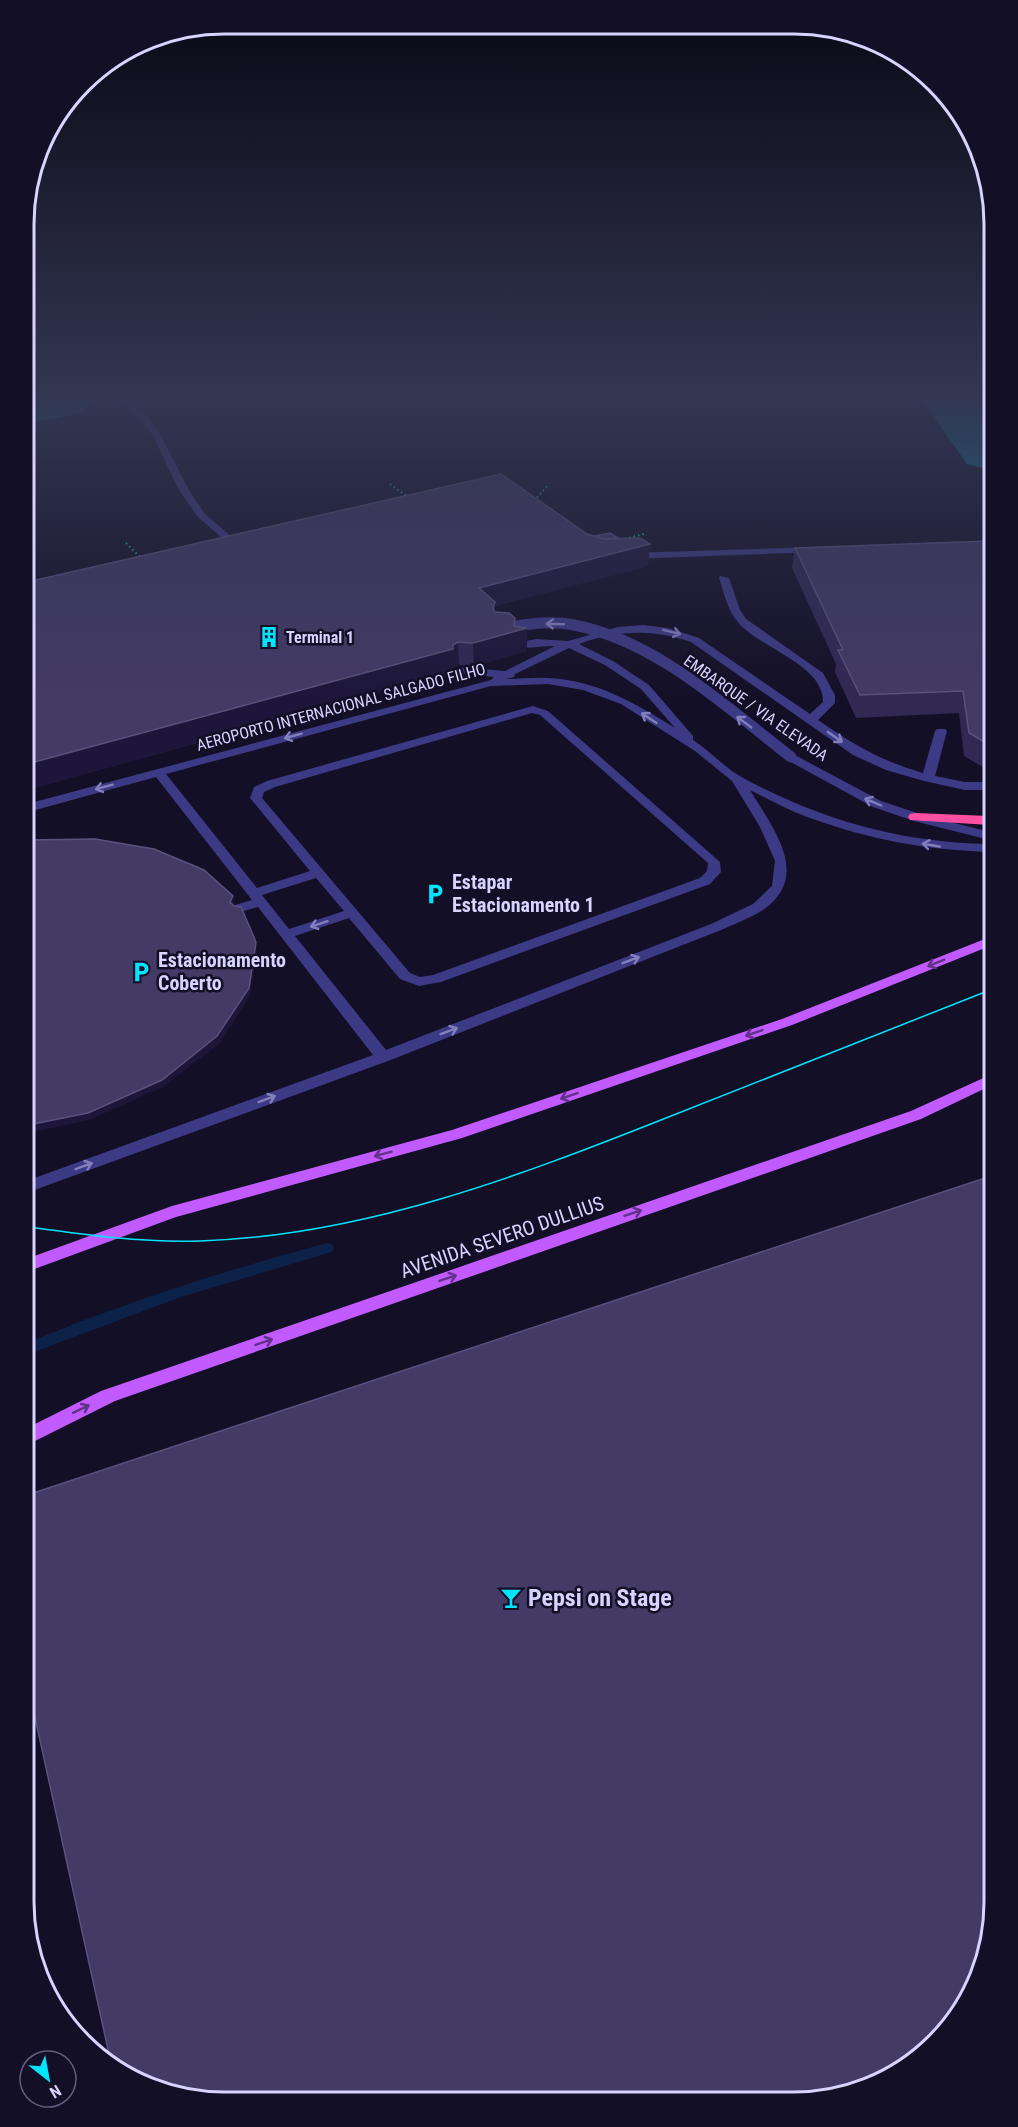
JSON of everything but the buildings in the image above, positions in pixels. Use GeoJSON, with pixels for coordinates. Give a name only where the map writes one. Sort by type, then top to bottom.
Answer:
{"type":"FeatureCollection","features":[{"type":"Feature","properties":{"kind":"highway"},"geometry":{"type":"LineString","coordinates":[[915,817],[984,821]]}},
{"type":"Feature","properties":{"kind":"main road"},"geometry":{"type":"LineString","coordinates":[[34,1263],[172,1212],[456,1134],[787,1022],[984,944]]}},
{"type":"Feature","properties":{"kind":"main road","name":"AVENIDA SEVERO DULLIUS"},"geometry":{"type":"LineString","coordinates":[[34,1433],[108,1396],[916,1115],[983,1083]]}},
{"type":"Feature","properties":{"kind":"street"},"geometry":{"type":"LineString","coordinates":[[190,499],[201,515],[238,547]]}},
{"type":"Feature","properties":{"kind":"street"},"geometry":{"type":"LineString","coordinates":[[227,549],[249,544]]}},
{"type":"Feature","properties":{"kind":"street"},"geometry":{"type":"LineString","coordinates":[[614,556],[825,550]]}},
{"type":"Feature","properties":{"kind":"street"},"geometry":{"type":"LineString","coordinates":[[724,578],[735,610],[742,621],[819,675],[829,695],[829,703],[811,720]]}},
{"type":"Feature","properties":{"kind":"street","name":"EMBARQUE / VIA ELEVADA"},"geometry":{"type":"LineString","coordinates":[[501,629],[534,623],[571,625],[606,635],[663,662],[791,757],[844,789],[879,805],[915,817],[984,834]]}},
{"type":"Feature","properties":{"kind":"street"},"geometry":{"type":"LineString","coordinates":[[491,683],[570,644],[614,629],[648,627],[675,631],[695,640],[857,752],[890,767],[928,778],[965,786],[984,786]]}},
{"type":"Feature","properties":{"kind":"street"},"geometry":{"type":"LineString","coordinates":[[520,645],[536,642],[570,644],[609,663],[645,687],[699,749]]}},
{"type":"Feature","properties":{"kind":"street"},"geometry":{"type":"LineString","coordinates":[[460,670],[507,674],[548,681]]}},
{"type":"Feature","properties":{"kind":"street","name":"AEROPORTO INTERNACIONAL SALGADO FILHO"},"geometry":{"type":"LineString","coordinates":[[35,806],[491,683],[548,681],[585,687],[625,702],[699,749],[738,780],[815,816],[880,836],[944,847],[984,848]]}},
{"type":"Feature","properties":{"kind":"street"},"geometry":{"type":"LineString","coordinates":[[533,709],[544,713],[714,862],[714,872],[705,881],[436,979],[419,981],[405,976],[318,873],[256,798],[258,790],[509,714],[533,709]]}},
{"type":"Feature","properties":{"kind":"street"},"geometry":{"type":"LineString","coordinates":[[928,778],[941,731]]}},
{"type":"Feature","properties":{"kind":"street"},"geometry":{"type":"LineString","coordinates":[[158,772],[383,1057]]}},
{"type":"Feature","properties":{"kind":"street"},"geometry":{"type":"LineString","coordinates":[[34,1184],[383,1057],[716,927],[758,907],[778,887],[781,861],[766,827],[738,780]]}},
{"type":"Feature","properties":{"kind":"street"},"geometry":{"type":"LineString","coordinates":[[240,908],[257,897],[318,873]]}},
{"type":"Feature","properties":{"kind":"street"},"geometry":{"type":"LineString","coordinates":[[286,934],[352,913]]}},
{"type":"Feature","properties":{"kind":"path"},"geometry":{"type":"LineString","coordinates":[[410,499],[417,505]]}},
{"type":"Feature","properties":{"kind":"path"},"geometry":{"type":"LineString","coordinates":[[527,502],[538,499]]}},
{"type":"Feature","properties":{"kind":"path"},"geometry":{"type":"LineString","coordinates":[[623,540],[645,534]]}},
{"type":"Feature","properties":{"kind":"path"},"geometry":{"type":"LineString","coordinates":[[126,543],[142,559]]}},
{"type":"Feature","properties":{"kind":"waterway"},"geometry":{"type":"LineString","coordinates":[[34,1346],[176,1293],[327,1248]]}},
{"type":"Feature","properties":{"kind":"tram line"},"geometry":{"type":"LineString","coordinates":[[34,1228],[135,1240],[200,1241],[260,1237],[320,1228],[379,1215],[496,1182],[610,1140],[984,993]]}},
{"type":"Feature","properties":{"kind":"place","name":"Terminal 1"},"geometry":{"type":"Point","coordinates":[269,637]}},
{"type":"Feature","properties":{"kind":"place","name":"Estapar Estacionamento 1"},"geometry":{"type":"Point","coordinates":[435,894]}},
{"type":"Feature","properties":{"kind":"place","name":"Estacionamento Coberto"},"geometry":{"type":"Point","coordinates":[141,972]}},
{"type":"Feature","properties":{"kind":"place","name":"Pepsi on Stage"},"geometry":{"type":"Point","coordinates":[511,1598]}}]}
